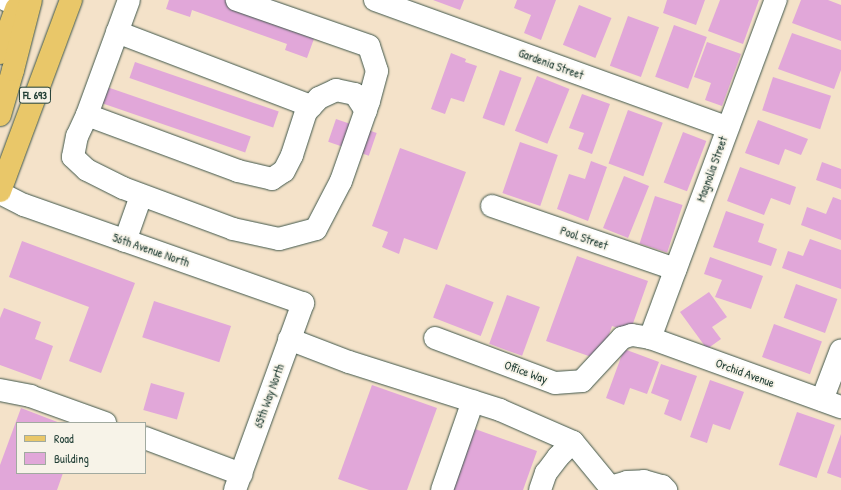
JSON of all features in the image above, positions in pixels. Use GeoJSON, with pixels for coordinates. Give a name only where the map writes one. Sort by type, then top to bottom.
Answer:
{"type":"FeatureCollection","features":[{"type":"Feature","properties":{"kind":"main road","name":"FL 693"},"geometry":{"type":"LineString","coordinates":[[0,192],[71,0]]}},
{"type":"Feature","properties":{"kind":"main road"},"geometry":{"type":"LineString","coordinates":[[0,53],[19,1]]}},
{"type":"Feature","properties":{"kind":"main road"},"geometry":{"type":"LineString","coordinates":[[0,115],[19,1]]}},
{"type":"Feature","properties":{"kind":"street"},"geometry":{"type":"LineString","coordinates":[[129,0],[87,115],[77,136],[73,158],[87,170],[141,196],[233,229],[279,239],[316,229],[341,181],[366,111],[376,71],[369,46],[237,0]]}},
{"type":"Feature","properties":{"kind":"street","name":"Gardenia Street"},"geometry":{"type":"LineString","coordinates":[[375,0],[728,128]]}},
{"type":"Feature","properties":{"kind":"street","name":"Magnolia Street"},"geometry":{"type":"LineString","coordinates":[[650,338],[776,0]]}},
{"type":"Feature","properties":{"kind":"street"},"geometry":{"type":"LineString","coordinates":[[117,32],[311,106]]}},
{"type":"Feature","properties":{"kind":"street"},"geometry":{"type":"LineString","coordinates":[[87,115],[238,170],[272,179],[284,171],[292,154],[306,112],[319,98],[336,90],[355,94],[366,111]]}},
{"type":"Feature","properties":{"kind":"street","name":"56th Avenue North"},"geometry":{"type":"LineString","coordinates":[[0,192],[24,205],[303,303]]}},
{"type":"Feature","properties":{"kind":"street"},"geometry":{"type":"LineString","coordinates":[[125,241],[141,196]]}},
{"type":"Feature","properties":{"kind":"street","name":"Pool Street"},"geometry":{"type":"LineString","coordinates":[[492,206],[675,269]]}},
{"type":"Feature","properties":{"kind":"street","name":"65th Way North"},"geometry":{"type":"LineString","coordinates":[[238,482],[303,303]]}},
{"type":"Feature","properties":{"kind":"street","name":"Office Way"},"geometry":{"type":"LineString","coordinates":[[435,338],[556,383],[582,381],[622,338],[632,336],[650,338]]}},
{"type":"Feature","properties":{"kind":"street","name":"Orchid Avenue"},"geometry":{"type":"LineString","coordinates":[[650,338],[832,404]]}},
{"type":"Feature","properties":{"kind":"street"},"geometry":{"type":"LineString","coordinates":[[289,340],[349,362],[500,410],[573,442],[609,488],[627,482],[644,481],[662,486],[666,490]]}},
{"type":"Feature","properties":{"kind":"street"},"geometry":{"type":"LineString","coordinates":[[832,404],[841,350]]}},
{"type":"Feature","properties":{"kind":"street"},"geometry":{"type":"LineString","coordinates":[[0,390],[30,396],[102,422]]}},
{"type":"Feature","properties":{"kind":"street"},"geometry":{"type":"LineString","coordinates":[[442,490],[473,401]]}},
{"type":"Feature","properties":{"kind":"street"},"geometry":{"type":"LineString","coordinates":[[146,438],[238,482]]}},
{"type":"Feature","properties":{"kind":"street"},"geometry":{"type":"LineString","coordinates":[[540,490],[546,473],[558,457],[573,442]]}},
{"type":"Feature","properties":{"kind":"building"},"geometry":{"type":"Polygon","coordinates":[[[169,0],[271,0],[317,17],[315,36],[307,58],[285,50],[287,44],[192,10],[190,17],[166,9],[169,0]]]}},
{"type":"Feature","properties":{"kind":"building"},"geometry":{"type":"Polygon","coordinates":[[[433,0],[464,0],[460,10],[433,0]]]}},
{"type":"Feature","properties":{"kind":"building"},"geometry":{"type":"Polygon","coordinates":[[[517,0],[556,0],[541,40],[524,33],[531,15],[514,8],[517,0]]]}},
{"type":"Feature","properties":{"kind":"building"},"geometry":{"type":"Polygon","coordinates":[[[667,0],[705,0],[696,25],[663,13],[667,0]]]}},
{"type":"Feature","properties":{"kind":"building"},"geometry":{"type":"Polygon","coordinates":[[[720,0],[759,0],[743,44],[708,31],[720,0]]]}},
{"type":"Feature","properties":{"kind":"building"},"geometry":{"type":"Polygon","coordinates":[[[801,0],[828,0],[841,5],[841,41],[792,23],[801,0]]]}},
{"type":"Feature","properties":{"kind":"building"},"geometry":{"type":"Polygon","coordinates":[[[579,5],[611,18],[595,58],[563,45],[579,5]]]}},
{"type":"Feature","properties":{"kind":"building"},"geometry":{"type":"Polygon","coordinates":[[[628,16],[659,27],[641,77],[610,66],[628,16]]]}},
{"type":"Feature","properties":{"kind":"building"},"geometry":{"type":"Polygon","coordinates":[[[674,25],[707,37],[688,89],[655,77],[674,25]]]}},
{"type":"Feature","properties":{"kind":"building"},"geometry":{"type":"Polygon","coordinates":[[[792,33],[841,50],[841,70],[834,89],[778,69],[792,33]]]}},
{"type":"Feature","properties":{"kind":"building"},"geometry":{"type":"Polygon","coordinates":[[[707,42],[741,54],[722,106],[705,100],[711,83],[694,77],[707,42]]]}},
{"type":"Feature","properties":{"kind":"building"},"geometry":{"type":"Polygon","coordinates":[[[451,53],[466,59],[465,62],[477,66],[464,102],[451,98],[445,114],[431,109],[451,53]]]}},
{"type":"Feature","properties":{"kind":"building"},"geometry":{"type":"Polygon","coordinates":[[[135,62],[279,111],[273,128],[129,78],[135,62]]]}},
{"type":"Feature","properties":{"kind":"building"},"geometry":{"type":"Polygon","coordinates":[[[500,70],[522,78],[504,126],[483,118],[500,70]]]}},
{"type":"Feature","properties":{"kind":"building"},"geometry":{"type":"Polygon","coordinates":[[[537,76],[569,89],[547,144],[515,131],[537,76]]]}},
{"type":"Feature","properties":{"kind":"building"},"geometry":{"type":"Polygon","coordinates":[[[773,77],[831,96],[820,129],[762,110],[773,77]]]}},
{"type":"Feature","properties":{"kind":"building"},"geometry":{"type":"Polygon","coordinates":[[[107,87],[251,136],[245,153],[101,103],[107,87]]]}},
{"type":"Feature","properties":{"kind":"building"},"geometry":{"type":"Polygon","coordinates":[[[582,94],[610,104],[592,154],[578,149],[584,133],[569,128],[582,94]]]}},
{"type":"Feature","properties":{"kind":"building"},"geometry":{"type":"Polygon","coordinates":[[[628,110],[663,123],[643,176],[609,164],[628,110]]]}},
{"type":"Feature","properties":{"kind":"building"},"geometry":{"type":"Polygon","coordinates":[[[336,119],[377,133],[369,156],[328,142],[336,119]]]}},
{"type":"Feature","properties":{"kind":"building"},"geometry":{"type":"Polygon","coordinates":[[[758,120],[808,139],[801,155],[785,149],[779,165],[745,153],[758,120]]]}},
{"type":"Feature","properties":{"kind":"building"},"geometry":{"type":"Polygon","coordinates":[[[683,132],[706,141],[687,191],[664,182],[683,132]]]}},
{"type":"Feature","properties":{"kind":"building"},"geometry":{"type":"Polygon","coordinates":[[[520,142],[558,155],[540,206],[502,193],[520,142]]]}},
{"type":"Feature","properties":{"kind":"building"},"geometry":{"type":"Polygon","coordinates":[[[400,148],[466,172],[437,250],[404,238],[399,254],[382,247],[388,232],[372,226],[400,148]]]}},
{"type":"Feature","properties":{"kind":"building"},"geometry":{"type":"Polygon","coordinates":[[[591,161],[607,167],[588,221],[557,209],[569,174],[585,179],[591,161]]]}},
{"type":"Feature","properties":{"kind":"building"},"geometry":{"type":"Polygon","coordinates":[[[822,162],[841,169],[841,189],[816,180],[822,162]]]}},
{"type":"Feature","properties":{"kind":"building"},"geometry":{"type":"Polygon","coordinates":[[[740,167],[796,187],[790,205],[771,198],[764,215],[727,201],[740,167]]]}},
{"type":"Feature","properties":{"kind":"building"},"geometry":{"type":"Polygon","coordinates":[[[624,176],[649,186],[628,238],[603,228],[624,176]]]}},
{"type":"Feature","properties":{"kind":"building"},"geometry":{"type":"Polygon","coordinates":[[[655,196],[683,205],[667,253],[640,244],[655,196]]]}},
{"type":"Feature","properties":{"kind":"building"},"geometry":{"type":"Polygon","coordinates":[[[833,197],[841,200],[841,240],[801,225],[807,207],[826,214],[833,197]]]}},
{"type":"Feature","properties":{"kind":"building"},"geometry":{"type":"Polygon","coordinates":[[[726,211],[764,224],[758,242],[777,249],[771,266],[713,247],[726,211]]]}},
{"type":"Feature","properties":{"kind":"building"},"geometry":{"type":"Polygon","coordinates":[[[810,239],[841,250],[841,289],[782,268],[788,251],[803,256],[810,239]]]}},
{"type":"Feature","properties":{"kind":"building"},"geometry":{"type":"Polygon","coordinates":[[[22,241],[135,283],[101,373],[69,361],[89,307],[9,277],[22,241]]]}},
{"type":"Feature","properties":{"kind":"building"},"geometry":{"type":"Polygon","coordinates":[[[577,256],[648,281],[630,332],[612,326],[600,360],[546,341],[577,256]]]}},
{"type":"Feature","properties":{"kind":"building"},"geometry":{"type":"Polygon","coordinates":[[[710,257],[763,276],[751,309],[715,297],[722,280],[704,274],[710,257]]]}},
{"type":"Feature","properties":{"kind":"building"},"geometry":{"type":"Polygon","coordinates":[[[446,284],[494,302],[481,336],[433,318],[446,284]]]}},
{"type":"Feature","properties":{"kind":"building"},"geometry":{"type":"Polygon","coordinates":[[[796,284],[837,299],[825,333],[784,318],[796,284]]]}},
{"type":"Feature","properties":{"kind":"building"},"geometry":{"type":"Polygon","coordinates":[[[709,292],[727,317],[712,327],[721,339],[707,349],[680,312],[709,292]]]}},
{"type":"Feature","properties":{"kind":"building"},"geometry":{"type":"Polygon","coordinates":[[[507,295],[540,307],[522,356],[489,344],[507,295]]]}},
{"type":"Feature","properties":{"kind":"building"},"geometry":{"type":"Polygon","coordinates":[[[154,301],[231,326],[219,362],[142,337],[154,301]]]}},
{"type":"Feature","properties":{"kind":"building"},"geometry":{"type":"Polygon","coordinates":[[[4,308],[41,322],[35,339],[53,346],[41,380],[0,365],[0,318],[4,308]]]}},
{"type":"Feature","properties":{"kind":"building"},"geometry":{"type":"Polygon","coordinates":[[[774,324],[822,341],[810,374],[762,357],[774,324]]]}},
{"type":"Feature","properties":{"kind":"building"},"geometry":{"type":"Polygon","coordinates":[[[624,349],[659,362],[647,394],[630,388],[624,405],[606,398],[624,349]]]}},
{"type":"Feature","properties":{"kind":"building"},"geometry":{"type":"Polygon","coordinates":[[[661,364],[697,376],[681,421],[664,414],[669,400],[651,393],[661,364]]]}},
{"type":"Feature","properties":{"kind":"building"},"geometry":{"type":"Polygon","coordinates":[[[710,380],[744,392],[730,430],[713,424],[707,443],[690,437],[710,380]]]}},
{"type":"Feature","properties":{"kind":"building"},"geometry":{"type":"Polygon","coordinates":[[[151,383],[185,393],[177,420],[143,410],[151,383]]]}},
{"type":"Feature","properties":{"kind":"building"},"geometry":{"type":"Polygon","coordinates":[[[372,385],[437,408],[407,490],[369,490],[338,479],[372,385]]]}},
{"type":"Feature","properties":{"kind":"building"},"geometry":{"type":"Polygon","coordinates":[[[21,408],[57,422],[16,422],[16,474],[63,474],[57,490],[0,490],[0,465],[21,408]]]}},
{"type":"Feature","properties":{"kind":"building"},"geometry":{"type":"Polygon","coordinates":[[[797,412],[835,425],[817,478],[779,465],[797,412]]]}},
{"type":"Feature","properties":{"kind":"building"},"geometry":{"type":"Polygon","coordinates":[[[475,429],[537,451],[523,490],[453,490],[475,429]]]}},
{"type":"Feature","properties":{"kind":"building"},"geometry":{"type":"Polygon","coordinates":[[[841,434],[841,478],[827,473],[841,434]]]}}]}
